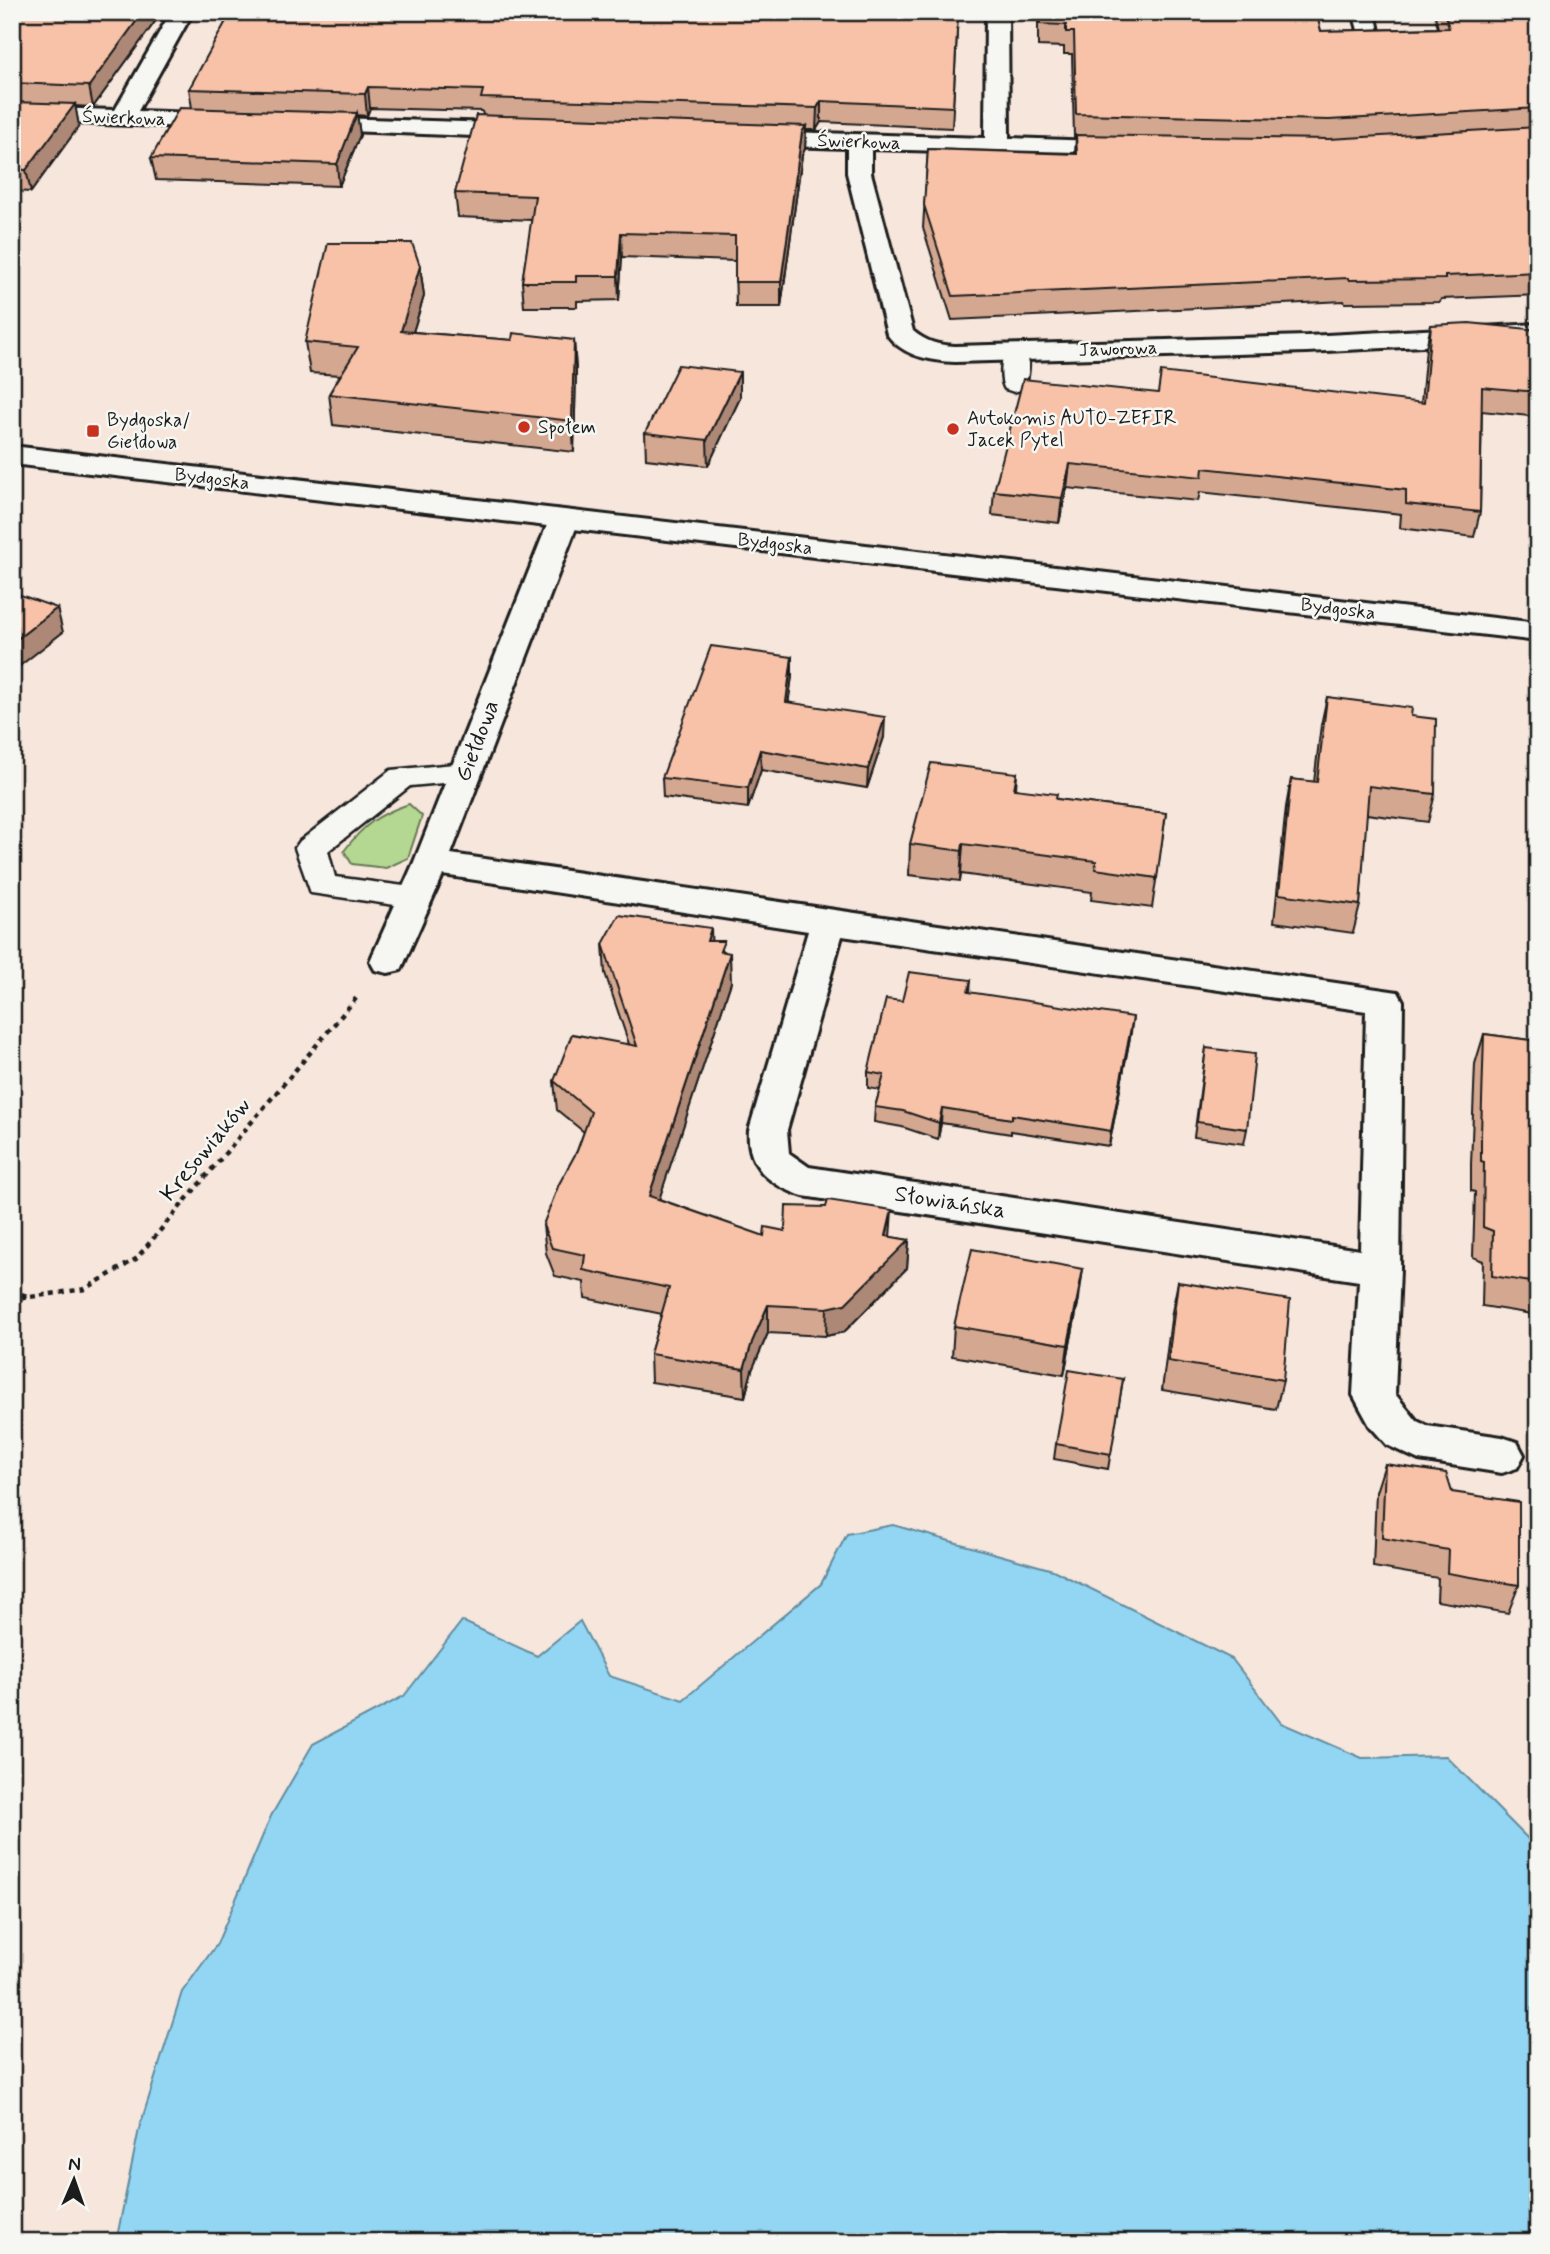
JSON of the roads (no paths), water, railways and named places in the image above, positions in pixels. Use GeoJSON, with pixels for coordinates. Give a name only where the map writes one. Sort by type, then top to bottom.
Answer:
{"type":"FeatureCollection","features":[{"type":"Feature","properties":{"kind":"street"},"geometry":{"type":"LineString","coordinates":[[122,118],[182,12]]}},
{"type":"Feature","properties":{"kind":"street"},"geometry":{"type":"LineString","coordinates":[[997,12],[997,146]]}},
{"type":"Feature","properties":{"kind":"street"},"geometry":{"type":"LineString","coordinates":[[1364,12],[1369,36]]}},
{"type":"Feature","properties":{"kind":"street","name":"Świerkowa"},"geometry":{"type":"LineString","coordinates":[[12,114],[247,122]]}},
{"type":"Feature","properties":{"kind":"street"},"geometry":{"type":"LineString","coordinates":[[289,123],[553,132]]}},
{"type":"Feature","properties":{"kind":"street","name":"Świerkowa"},"geometry":{"type":"LineString","coordinates":[[734,138],[1143,150]]}},
{"type":"Feature","properties":{"kind":"street","name":"Jaworowa"},"geometry":{"type":"LineString","coordinates":[[859,142],[859,173],[900,334],[911,343],[934,352],[955,354],[1307,344],[1538,332]]}},
{"type":"Feature","properties":{"kind":"street","name":"Bydgoska"},"geometry":{"type":"LineString","coordinates":[[12,455],[1538,632]]}},
{"type":"Feature","properties":{"kind":"street","name":"Giełdowa"},"geometry":{"type":"LineString","coordinates":[[388,961],[431,862],[564,520]]}},
{"type":"Feature","properties":{"kind":"street"},"geometry":{"type":"LineString","coordinates":[[431,862],[828,922],[1385,1001],[1380,1269],[1374,1395],[1385,1414],[1402,1433],[1419,1441],[1502,1455]]}},
{"type":"Feature","properties":{"kind":"street","name":"Słowiańska"},"geometry":{"type":"LineString","coordinates":[[828,922],[768,1130],[766,1145],[772,1161],[784,1173],[803,1181],[1380,1269]]}},
{"type":"Feature","properties":{"kind":"lane"},"geometry":{"type":"LineString","coordinates":[[1014,384],[1016,352]]}},
{"type":"Feature","properties":{"kind":"lane"},"geometry":{"type":"LineString","coordinates":[[416,897],[322,886],[311,848],[402,776],[466,773]]}},
{"type":"Feature","properties":{"kind":"water"},"geometry":{"type":"Polygon","coordinates":[[[893,1525],[1053,1570],[1232,1659],[1281,1723],[1362,1758],[1446,1756],[1538,1849],[1538,2242],[116,2242],[139,2129],[182,1992],[217,1944],[271,1816],[313,1744],[404,1696],[462,1621],[537,1656],[580,1621],[609,1676],[683,1700],[821,1584],[847,1534],[893,1525]]]}},
{"type":"Feature","properties":{"kind":"place","name":"Społem"},"geometry":{"type":"Point","coordinates":[524,427]}},
{"type":"Feature","properties":{"kind":"place","name":"Autokomis AUTO-ZEFIR Jacek Pytel"},"geometry":{"type":"Point","coordinates":[953,429]}},
{"type":"Feature","properties":{"kind":"place","name":"Bydgoska/ Giełdowa"},"geometry":{"type":"Point","coordinates":[93,431]}}]}
